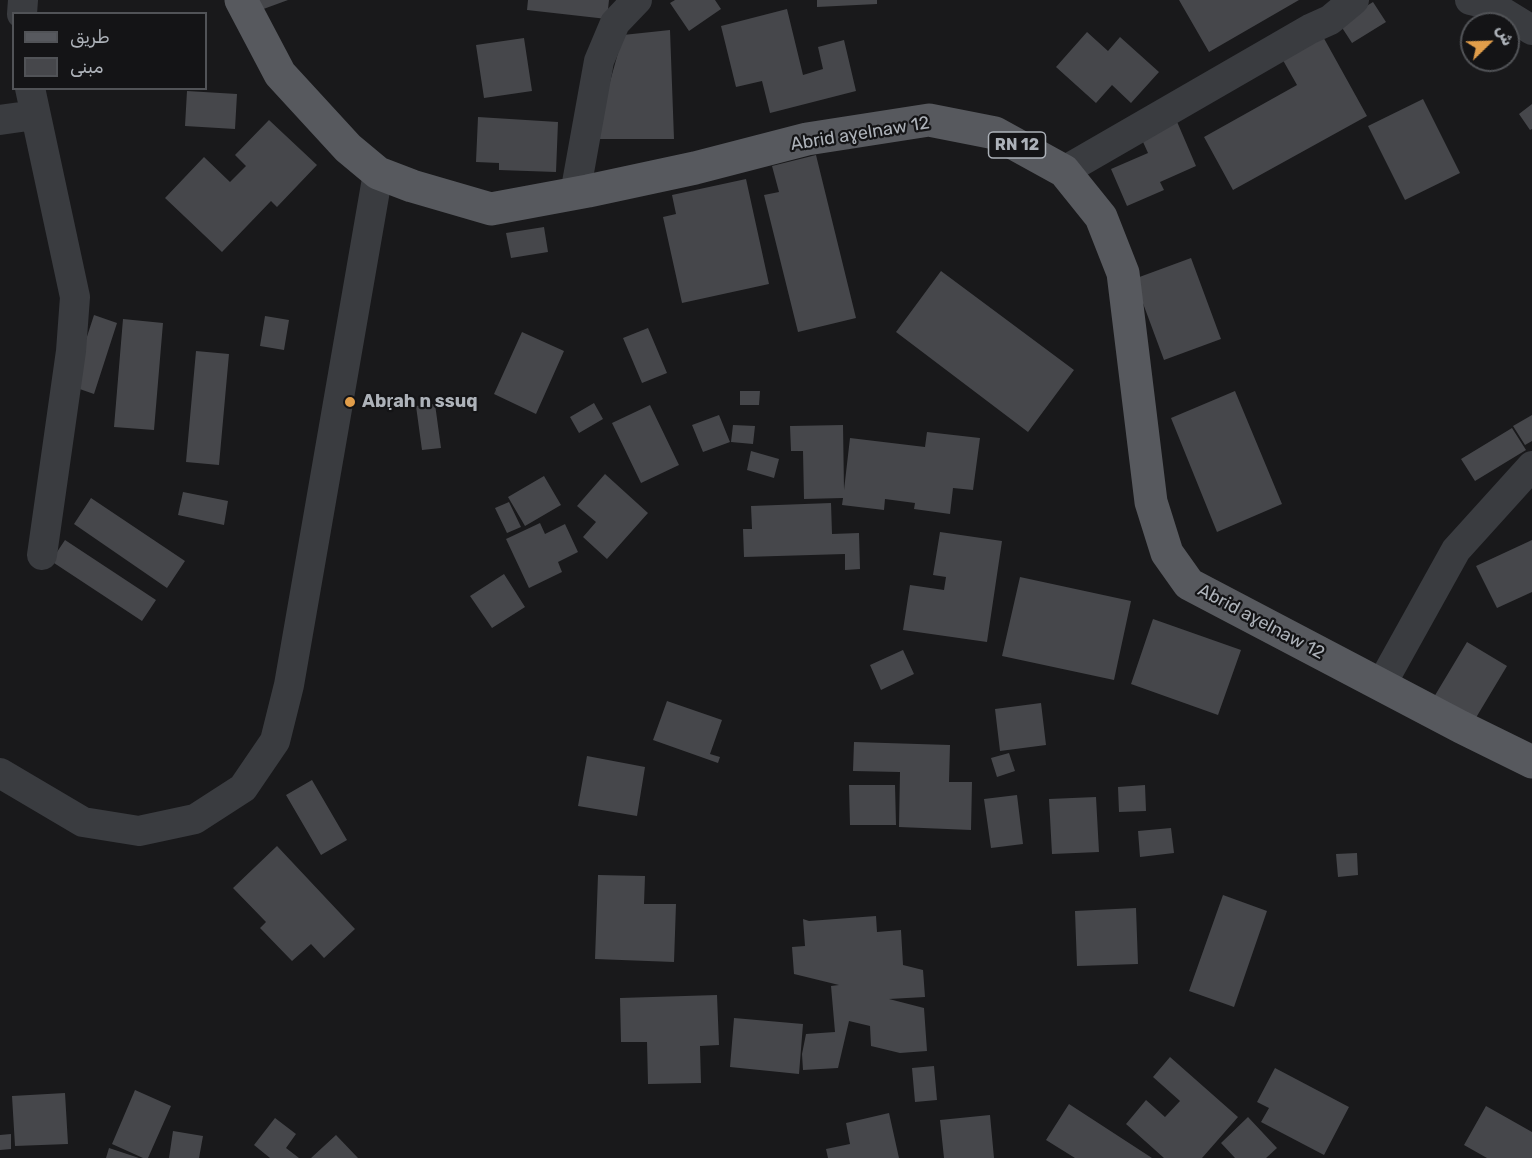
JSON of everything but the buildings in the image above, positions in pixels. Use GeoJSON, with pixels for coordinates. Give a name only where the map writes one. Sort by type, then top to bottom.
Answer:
{"type":"FeatureCollection","features":[{"type":"Feature","properties":{"kind":"main road","name":"Abrid aɣelnaw 12"},"geometry":{"type":"LineString","coordinates":[[241,0],[280,74],[348,148],[378,174],[491,209],[575,194],[695,168],[807,139],[929,120],[995,133],[1064,171],[1101,217],[1123,273],[1151,502],[1167,553],[1189,584],[1532,762]]}},
{"type":"Feature","properties":{"kind":"street"},"geometry":{"type":"LineString","coordinates":[[575,194],[599,60],[615,23],[638,0]]}},
{"type":"Feature","properties":{"kind":"street"},"geometry":{"type":"LineString","coordinates":[[1064,171],[1310,29],[1330,20],[1354,0]]}},
{"type":"Feature","properties":{"kind":"street"},"geometry":{"type":"LineString","coordinates":[[1470,0],[1491,5],[1532,30]]}},
{"type":"Feature","properties":{"kind":"street"},"geometry":{"type":"LineString","coordinates":[[0,120],[33,102],[75,297],[71,351],[42,555]]}},
{"type":"Feature","properties":{"kind":"street"},"geometry":{"type":"LineString","coordinates":[[0,773],[83,822],[139,831],[195,819],[243,788],[275,741],[289,685],[378,174]]}},
{"type":"Feature","properties":{"kind":"street"},"geometry":{"type":"LineString","coordinates":[[1381,685],[1456,550],[1532,466]]}},
{"type":"Feature","properties":{"kind":"place","name":"Abṛah n ssuq"},"geometry":{"type":"Point","coordinates":[350,402]}}]}
